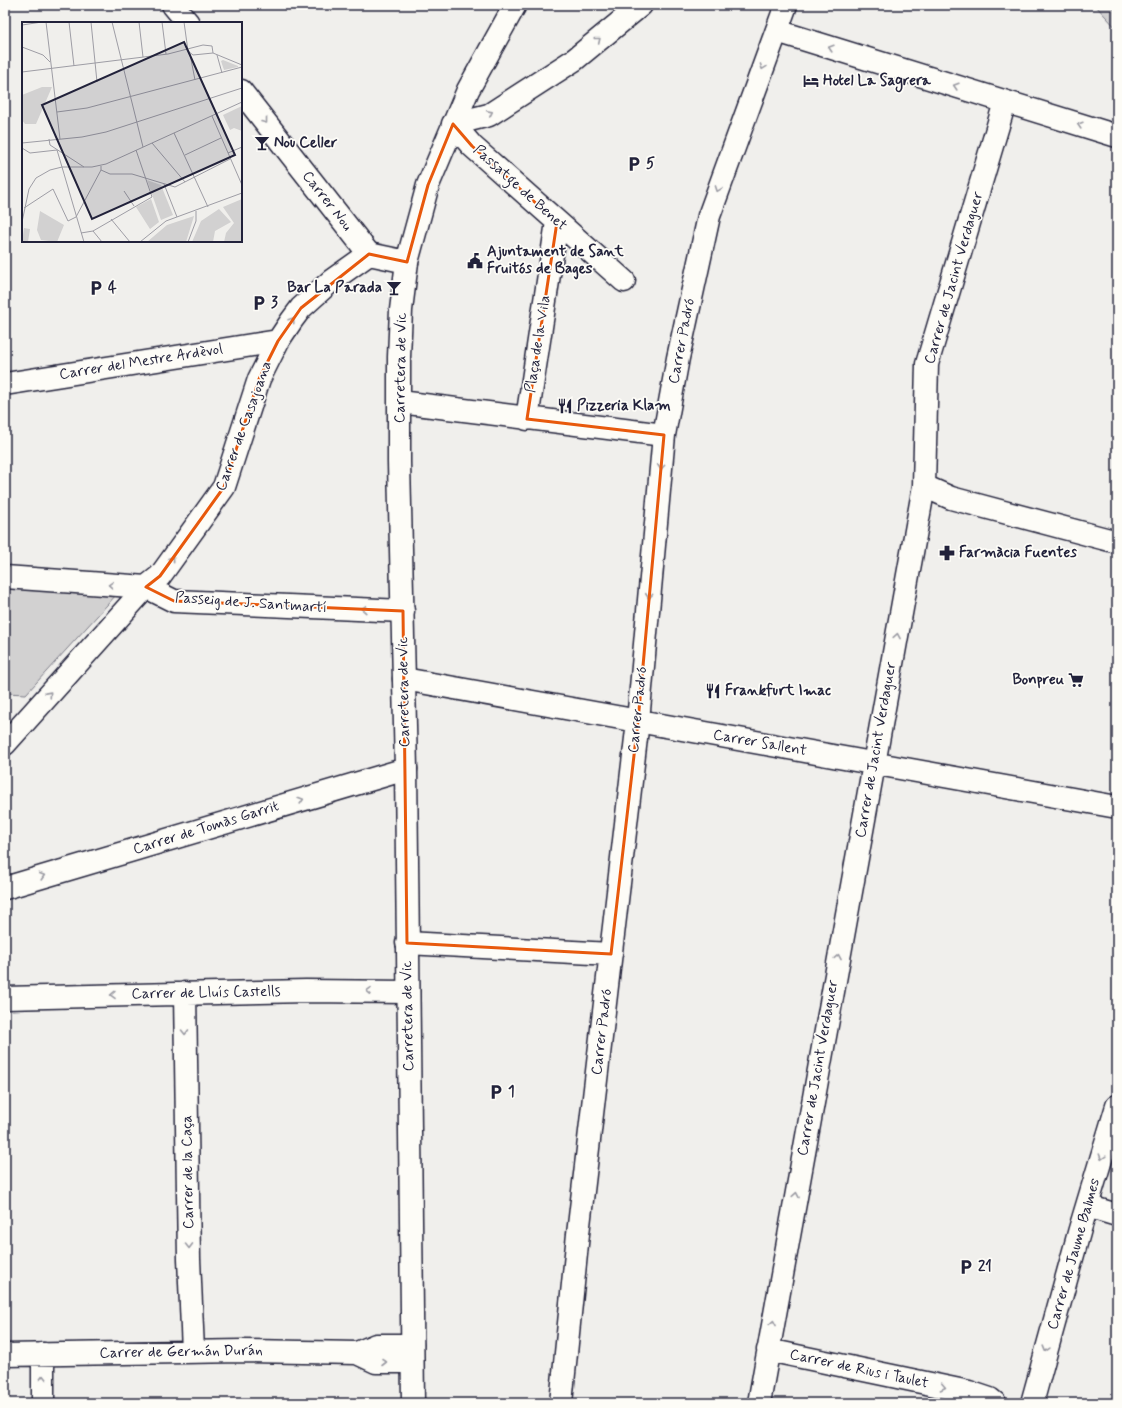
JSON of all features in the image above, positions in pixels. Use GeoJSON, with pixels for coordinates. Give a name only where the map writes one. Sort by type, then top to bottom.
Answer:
{"type":"FeatureCollection","features":[{"type":"Feature","properties":{"kind":"street"},"geometry":{"type":"LineString","coordinates":[[173,5],[187,22]]}},
{"type":"Feature","properties":{"kind":"street","name":"Carretera de Vic"},"geometry":{"type":"LineString","coordinates":[[412,1403],[406,769],[399,462],[399,357],[401,310],[407,262],[428,185],[468,90],[515,5]]}},
{"type":"Feature","properties":{"kind":"street"},"geometry":{"type":"LineString","coordinates":[[453,124],[489,115],[574,60],[641,5]]}},
{"type":"Feature","properties":{"kind":"street","name":"Carrer Padró"},"geometry":{"type":"LineString","coordinates":[[561,1403],[578,1234],[638,721],[664,436],[678,358],[709,216],[786,5]]}},
{"type":"Feature","properties":{"kind":"street"},"geometry":{"type":"LineString","coordinates":[[777,31],[1117,136]]}},
{"type":"Feature","properties":{"kind":"street","name":"Carrer Nou"},"geometry":{"type":"LineString","coordinates":[[242,92],[369,254]]}},
{"type":"Feature","properties":{"kind":"street","name":"Carrer de Jacint Verdaguer"},"geometry":{"type":"LineString","coordinates":[[758,1403],[924,486],[927,364],[1005,102]]}},
{"type":"Feature","properties":{"kind":"street","name":"Passatge de Benet"},"geometry":{"type":"LineString","coordinates":[[453,124],[472,146],[624,281]]}},
{"type":"Feature","properties":{"kind":"street","name":"Plaça de la Vila"},"geometry":{"type":"LineString","coordinates":[[527,419],[557,222]]}},
{"type":"Feature","properties":{"kind":"street"},"geometry":{"type":"LineString","coordinates":[[369,254],[407,262]]}},
{"type":"Feature","properties":{"kind":"street","name":"Carrer de Casajoana"},"geometry":{"type":"LineString","coordinates":[[5,744],[146,587],[160,576],[224,487],[259,379],[278,341],[300,308],[331,281],[369,254]]}},
{"type":"Feature","properties":{"kind":"street","name":"Carrer del Mestre Ardèvol"},"geometry":{"type":"LineString","coordinates":[[5,384],[116,365],[278,341]]}},
{"type":"Feature","properties":{"kind":"street"},"geometry":{"type":"LineString","coordinates":[[400,402],[664,436]]}},
{"type":"Feature","properties":{"kind":"street"},"geometry":{"type":"LineString","coordinates":[[924,486],[951,498],[1114,541]]}},
{"type":"Feature","properties":{"kind":"street","name":"Passeig de J. Santmartí"},"geometry":{"type":"LineString","coordinates":[[5,577],[146,587],[174,601],[403,611]]}},
{"type":"Feature","properties":{"kind":"street","name":"Carrer Sallent"},"geometry":{"type":"LineString","coordinates":[[404,679],[1117,807]]}},
{"type":"Feature","properties":{"kind":"street"},"geometry":{"type":"LineString","coordinates":[[5,717],[28,717]]}},
{"type":"Feature","properties":{"kind":"street","name":"Carrer de Tomàs Garrit"},"geometry":{"type":"LineString","coordinates":[[5,888],[406,769]]}},
{"type":"Feature","properties":{"kind":"street"},"geometry":{"type":"LineString","coordinates":[[407,943],[611,954]]}},
{"type":"Feature","properties":{"kind":"street","name":"Carrer de Lluís Castells"},"geometry":{"type":"LineString","coordinates":[[5,998],[306,991],[408,992]]}},
{"type":"Feature","properties":{"kind":"street","name":"Carrer de la Caça"},"geometry":{"type":"LineString","coordinates":[[185,993],[189,1259],[194,1351]]}},
{"type":"Feature","properties":{"kind":"street","name":"Carrer de Jaume Balmes"},"geometry":{"type":"LineString","coordinates":[[1031,1403],[1117,1106]]}},
{"type":"Feature","properties":{"kind":"street"},"geometry":{"type":"LineString","coordinates":[[1087,1206],[1117,1215]]}},
{"type":"Feature","properties":{"kind":"street","name":"Carrer de Germán Durán"},"geometry":{"type":"LineString","coordinates":[[5,1355],[194,1351],[357,1352],[376,1345],[412,1353]]}},
{"type":"Feature","properties":{"kind":"street","name":"Carrer de Rius i Taulet"},"geometry":{"type":"LineString","coordinates":[[768,1350],[969,1392],[990,1399],[994,1403]]}},
{"type":"Feature","properties":{"kind":"street"},"geometry":{"type":"LineString","coordinates":[[43,1354],[43,1403]]}},
{"type":"Feature","properties":{"kind":"highlighted area"},"geometry":{"type":"Polygon","coordinates":[[[453,124],[472,146],[557,222],[527,419],[664,435],[638,721],[611,954],[407,943],[403,611],[174,601],[146,587],[160,576],[224,487],[259,379],[278,341],[301,308],[369,254],[407,262],[428,185],[453,124]]]}},
{"type":"Feature","properties":{"kind":"shaded area"},"geometry":{"type":"Polygon","coordinates":[[[1095,5],[1117,5],[1117,29],[1095,5]]]}},
{"type":"Feature","properties":{"kind":"shaded area"},"geometry":{"type":"Polygon","coordinates":[[[5,585],[117,594],[26,694],[5,693],[5,585]]]}},
{"type":"Feature","properties":{"kind":"place","name":"Hotel La Sagrera"},"geometry":{"type":"Point","coordinates":[811,81]}},
{"type":"Feature","properties":{"kind":"place","name":"Nou Celler"},"geometry":{"type":"Point","coordinates":[262,143]}},
{"type":"Feature","properties":{"kind":"place","name":"5"},"geometry":{"type":"Point","coordinates":[634,164]}},
{"type":"Feature","properties":{"kind":"place","name":"Ajuntament de Sant Fruitós de Bages"},"geometry":{"type":"Point","coordinates":[475,261]}},
{"type":"Feature","properties":{"kind":"place","name":"4"},"geometry":{"type":"Point","coordinates":[96,288]}},
{"type":"Feature","properties":{"kind":"place","name":"Bar La Parada"},"geometry":{"type":"Point","coordinates":[394,288]}},
{"type":"Feature","properties":{"kind":"place","name":"3"},"geometry":{"type":"Point","coordinates":[259,303]}},
{"type":"Feature","properties":{"kind":"place","name":"Pizzeria Klam"},"geometry":{"type":"Point","coordinates":[565,406]}},
{"type":"Feature","properties":{"kind":"place","name":"Farmàcia Fuentes"},"geometry":{"type":"Point","coordinates":[947,553]}},
{"type":"Feature","properties":{"kind":"place","name":"Bonpreu"},"geometry":{"type":"Point","coordinates":[1076,680]}},
{"type":"Feature","properties":{"kind":"place","name":"Frankfurt Imac"},"geometry":{"type":"Point","coordinates":[713,691]}},
{"type":"Feature","properties":{"kind":"place","name":"1"},"geometry":{"type":"Point","coordinates":[496,1092]}},
{"type":"Feature","properties":{"kind":"place","name":"21"},"geometry":{"type":"Point","coordinates":[966,1267]}}]}
